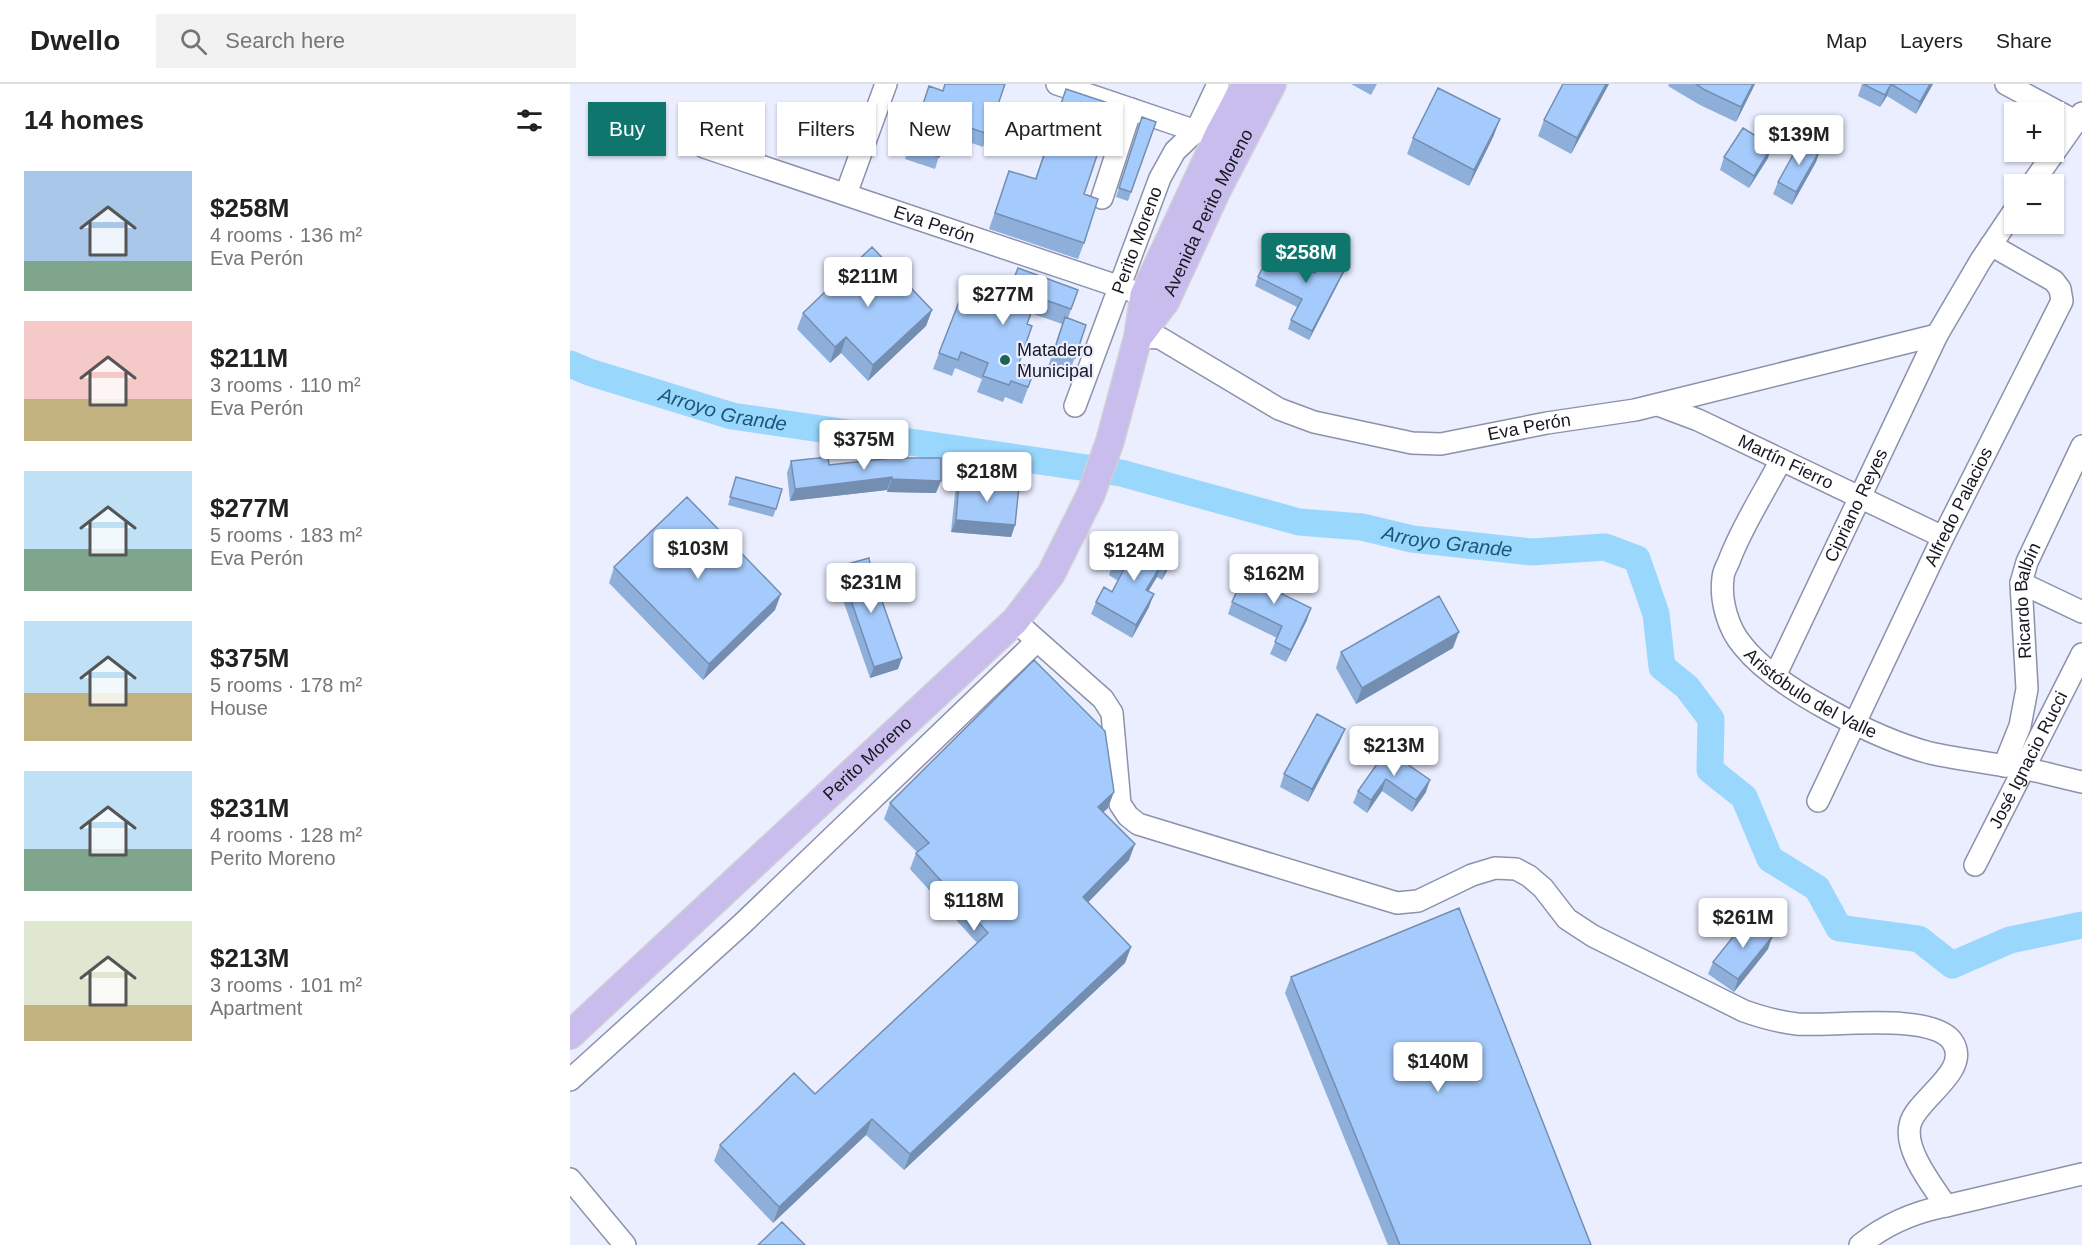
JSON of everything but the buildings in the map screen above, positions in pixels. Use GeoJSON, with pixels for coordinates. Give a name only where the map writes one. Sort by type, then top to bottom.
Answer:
{"type":"FeatureCollection","features":[{"type":"Feature","properties":{"kind":"main road","name":"Avenida Perito Moreno"},"geometry":{"type":"LineString","coordinates":[[1110,441],[1138,338],[1155,299],[1196,233],[1219,135],[1246,84]]}},
{"type":"Feature","properties":{"kind":"main road","name":"Avenida Perito Moreno"},"geometry":{"type":"LineString","coordinates":[[1219,135],[1272,84]]}},
{"type":"Feature","properties":{"kind":"main road","name":"Perito Moreno"},"geometry":{"type":"LineString","coordinates":[[570,1035],[1015,621],[1051,574],[1090,494],[1110,441]]}},
{"type":"Feature","properties":{"kind":"street"},"geometry":{"type":"LineString","coordinates":[[846,194],[886,84]]}},
{"type":"Feature","properties":{"kind":"street"},"geometry":{"type":"LineString","coordinates":[[1057,84],[1219,135]]}},
{"type":"Feature","properties":{"kind":"street","name":"Perito Moreno"},"geometry":{"type":"LineString","coordinates":[[1075,406],[1160,178],[1175,151],[1219,135],[1218,84]]}},
{"type":"Feature","properties":{"kind":"street"},"geometry":{"type":"LineString","coordinates":[[2006,84],[2079,117],[2039,174]]}},
{"type":"Feature","properties":{"kind":"street"},"geometry":{"type":"LineString","coordinates":[[1102,198],[1131,109]]}},
{"type":"Feature","properties":{"kind":"street","name":"Eva Perón"},"geometry":{"type":"LineString","coordinates":[[731,156],[1155,299]]}},
{"type":"Feature","properties":{"kind":"street","name":"Cipriano Reyes"},"geometry":{"type":"LineString","coordinates":[[1775,676],[1937,335],[2004,226]]}},
{"type":"Feature","properties":{"kind":"street","name":"Alfredo Palacios"},"geometry":{"type":"LineString","coordinates":[[1818,801],[1943,537],[2062,301],[2060,289],[2054,281],[1991,245]]}},
{"type":"Feature","properties":{"kind":"street","name":"Eva Perón"},"geometry":{"type":"LineString","coordinates":[[1138,338],[1160,338],[1279,409],[1314,422],[1412,442],[1441,444],[1547,423],[1658,405],[1937,335]]}},
{"type":"Feature","properties":{"kind":"street","name":"Martín Fierro"},"geometry":{"type":"LineString","coordinates":[[1658,405],[1698,420],[1943,537]]}},
{"type":"Feature","properties":{"kind":"street","name":"Ricardo Balbín"},"geometry":{"type":"LineString","coordinates":[[2004,766],[2020,726],[2027,689],[2021,584],[2027,562],[2082,446]]}},
{"type":"Feature","properties":{"kind":"street","name":"Aristóbulo del Valle"},"geometry":{"type":"LineString","coordinates":[[1781,460],[1734,548],[1723,577],[1725,608],[1731,627],[1743,646],[1775,676],[1804,696],[1856,723],[1912,747],[1932,753],[2025,769],[2082,782]]}},
{"type":"Feature","properties":{"kind":"street"},"geometry":{"type":"LineString","coordinates":[[2021,584],[2082,612]]}},
{"type":"Feature","properties":{"kind":"street"},"geometry":{"type":"LineString","coordinates":[[1015,621],[1103,699],[1109,708],[1112,713],[1120,804],[1128,816],[1138,824],[1396,903],[1418,901],[1472,875],[1495,868],[1516,869],[1544,888],[1568,919],[1593,936],[1744,1011],[1770,1020],[1796,1024],[1892,1023],[1924,1026],[1942,1033],[1952,1041],[1956,1053],[1954,1066],[1944,1082],[1919,1107],[1910,1125],[1910,1142],[1924,1174],[1946,1206]]}},
{"type":"Feature","properties":{"kind":"street"},"geometry":{"type":"LineString","coordinates":[[570,1080],[750,916],[1037,641]]}},
{"type":"Feature","properties":{"kind":"street","name":"José Ignacio Rucci"},"geometry":{"type":"LineString","coordinates":[[1975,865],[2082,654]]}},
{"type":"Feature","properties":{"kind":"street"},"geometry":{"type":"LineString","coordinates":[[1860,1245],[1901,1218],[1925,1210],[2082,1174]]}},
{"type":"Feature","properties":{"kind":"street"},"geometry":{"type":"LineString","coordinates":[[570,1179],[625,1245]]}},
{"type":"Feature","properties":{"kind":"waterway","name":"Arroyo Grande"},"geometry":{"type":"LineString","coordinates":[[570,364],[589,372],[732,416],[1121,473],[1299,522],[1362,527],[1412,539],[1532,552],[1605,547],[1637,559],[1656,614],[1662,667],[1687,687],[1711,719],[1710,770],[1744,797],[1770,859],[1817,888],[1839,928],[1919,939],[1952,965],[2010,940],[2082,925]]}},
{"type":"Feature","properties":{"kind":"place","name":"Matadero Municipal"},"geometry":{"type":"Point","coordinates":[1005,360]}}]}
